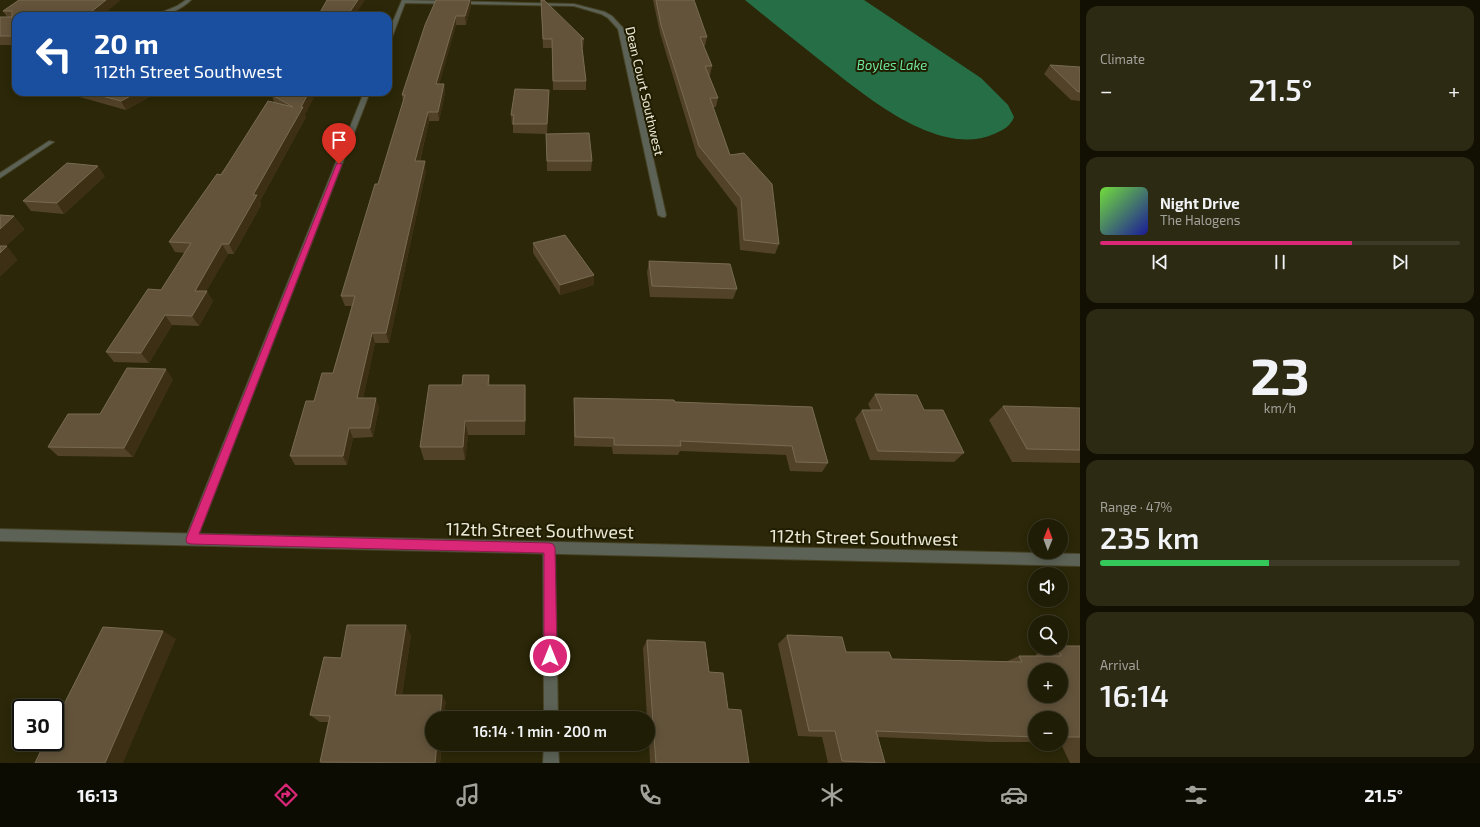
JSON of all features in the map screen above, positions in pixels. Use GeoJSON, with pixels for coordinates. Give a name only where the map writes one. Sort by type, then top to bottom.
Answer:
{"type":"FeatureCollection","features":[{"type":"Feature","properties":{"kind":"street"},"geometry":{"type":"LineString","coordinates":[[166,12],[179,7],[189,0]]}},
{"type":"Feature","properties":{"kind":"street"},"geometry":{"type":"LineString","coordinates":[[392,30],[403,1]]}},
{"type":"Feature","properties":{"kind":"street","name":"Dean Court Southwest"},"geometry":{"type":"LineString","coordinates":[[403,1],[557,4],[590,9],[610,17],[621,29],[662,215]]}},
{"type":"Feature","properties":{"kind":"street"},"geometry":{"type":"LineString","coordinates":[[191,539],[365,96]]}},
{"type":"Feature","properties":{"kind":"street"},"geometry":{"type":"LineString","coordinates":[[0,176],[51,142]]}},
{"type":"Feature","properties":{"kind":"street","name":"112th Street Southwest"},"geometry":{"type":"LineString","coordinates":[[0,536],[191,539],[1080,560]]}},
{"type":"Feature","properties":{"kind":"street"},"geometry":{"type":"LineString","coordinates":[[549,548],[551,711]]}},
{"type":"Feature","properties":{"kind":"street"},"geometry":{"type":"LineString","coordinates":[[551,751],[551,763]]}},
{"type":"Feature","properties":{"kind":"water","name":"Boyles Lake"},"geometry":{"type":"Polygon","coordinates":[[[745,0],[864,0],[981,78],[1008,105],[1014,117],[1006,128],[994,134],[973,139],[950,138],[927,131],[905,120],[862,93],[745,0]]]}},
{"type":"Feature","properties":{"kind":"building"},"geometry":{"type":"Polygon","coordinates":[[[19,0],[106,0],[91,12],[3,11],[19,0]]]}},
{"type":"Feature","properties":{"kind":"building"},"geometry":{"type":"Polygon","coordinates":[[[327,0],[358,0],[350,12],[320,12],[327,0]]]}},
{"type":"Feature","properties":{"kind":"building"},"geometry":{"type":"Polygon","coordinates":[[[436,0],[470,0],[465,16],[456,16],[436,84],[444,84],[438,112],[428,112],[415,161],[425,161],[386,333],[372,333],[357,398],[376,398],[370,428],[349,428],[343,456],[290,456],[306,401],[314,401],[322,373],[333,373],[355,296],[341,296],[375,184],[378,184],[405,95],[402,95],[425,25],[436,0]]]}},
{"type":"Feature","properties":{"kind":"building"},"geometry":{"type":"Polygon","coordinates":[[[541,0],[544,0],[584,39],[581,39],[586,81],[553,81],[552,39],[543,39],[541,0]]]}},
{"type":"Feature","properties":{"kind":"building"},"geometry":{"type":"Polygon","coordinates":[[[656,0],[694,0],[707,37],[700,37],[712,66],[705,66],[718,98],[710,98],[730,155],[744,153],[772,184],[779,244],[744,240],[741,198],[699,146],[661,25],[656,0]]]}},
{"type":"Feature","properties":{"kind":"building"},"geometry":{"type":"Polygon","coordinates":[[[0,17],[12,17],[12,36],[0,36],[0,17]]]}},
{"type":"Feature","properties":{"kind":"building"},"geometry":{"type":"Polygon","coordinates":[[[1050,65],[1080,67],[1080,92],[1077,91],[1050,65]]]}},
{"type":"Feature","properties":{"kind":"building"},"geometry":{"type":"Polygon","coordinates":[[[515,89],[549,90],[547,124],[513,124],[514,115],[511,115],[515,89]]]}},
{"type":"Feature","properties":{"kind":"building"},"geometry":{"type":"Polygon","coordinates":[[[102,96],[130,96],[121,101],[102,96]]]}},
{"type":"Feature","properties":{"kind":"building"},"geometry":{"type":"Polygon","coordinates":[[[274,96],[307,96],[301,107],[303,107],[253,195],[257,195],[229,244],[222,244],[195,291],[207,291],[192,316],[165,315],[141,353],[106,352],[148,289],[161,290],[191,243],[169,242],[217,174],[221,175],[268,101],[293,107],[274,96]]]}},
{"type":"Feature","properties":{"kind":"building"},"geometry":{"type":"Polygon","coordinates":[[[589,133],[592,161],[547,161],[546,134],[589,133]]]}},
{"type":"Feature","properties":{"kind":"building"},"geometry":{"type":"Polygon","coordinates":[[[67,163],[98,166],[57,203],[23,201],[67,163]]]}},
{"type":"Feature","properties":{"kind":"building"},"geometry":{"type":"Polygon","coordinates":[[[0,215],[14,216],[0,229],[0,215]]]}},
{"type":"Feature","properties":{"kind":"building"},"geometry":{"type":"Polygon","coordinates":[[[565,235],[594,275],[560,285],[533,243],[565,235]]]}},
{"type":"Feature","properties":{"kind":"building"},"geometry":{"type":"Polygon","coordinates":[[[0,246],[7,246],[0,253],[0,246]]]}},
{"type":"Feature","properties":{"kind":"building"},"geometry":{"type":"Polygon","coordinates":[[[649,261],[730,264],[737,289],[652,286],[649,261]]]}},
{"type":"Feature","properties":{"kind":"building"},"geometry":{"type":"Polygon","coordinates":[[[127,368],[166,369],[124,448],[48,447],[68,414],[100,414],[127,368]]]}},
{"type":"Feature","properties":{"kind":"building"},"geometry":{"type":"Polygon","coordinates":[[[463,375],[489,375],[488,385],[525,385],[525,421],[465,421],[463,447],[420,447],[429,385],[462,385],[463,375]]]}},
{"type":"Feature","properties":{"kind":"building"},"geometry":{"type":"Polygon","coordinates":[[[875,394],[917,395],[924,410],[943,410],[964,453],[878,451],[862,410],[882,410],[875,394]]]}},
{"type":"Feature","properties":{"kind":"building"},"geometry":{"type":"Polygon","coordinates":[[[574,398],[674,400],[675,402],[812,407],[828,463],[796,462],[792,446],[680,441],[681,446],[614,445],[614,438],[575,437],[574,398]]]}},
{"type":"Feature","properties":{"kind":"building"},"geometry":{"type":"Polygon","coordinates":[[[1003,406],[1080,408],[1080,450],[1027,449],[1003,406]]]}},
{"type":"Feature","properties":{"kind":"building"},"geometry":{"type":"Polygon","coordinates":[[[347,625],[406,625],[395,695],[442,695],[441,711],[425,711],[425,751],[436,751],[435,763],[320,762],[330,716],[310,715],[324,657],[341,658],[347,625]]]}},
{"type":"Feature","properties":{"kind":"building"},"geometry":{"type":"Polygon","coordinates":[[[103,627],[163,631],[105,763],[35,763],[41,751],[64,751],[64,704],[103,627]]]}},
{"type":"Feature","properties":{"kind":"building"},"geometry":{"type":"Polygon","coordinates":[[[787,635],[842,637],[846,652],[889,652],[892,659],[1022,662],[1019,656],[1068,655],[1068,646],[1080,646],[1080,737],[1068,737],[1068,711],[1028,711],[1028,737],[876,731],[885,763],[842,761],[835,731],[809,731],[787,635]]]}},
{"type":"Feature","properties":{"kind":"building"},"geometry":{"type":"Polygon","coordinates":[[[647,640],[705,642],[709,672],[723,673],[728,709],[741,710],[749,763],[656,763],[655,711],[652,711],[647,640]]]}},
{"type":"Feature","properties":{"kind":"route"},"geometry":{"type":"LineString","coordinates":[[339,164],[191,539],[549,548],[550,656]]}}]}
